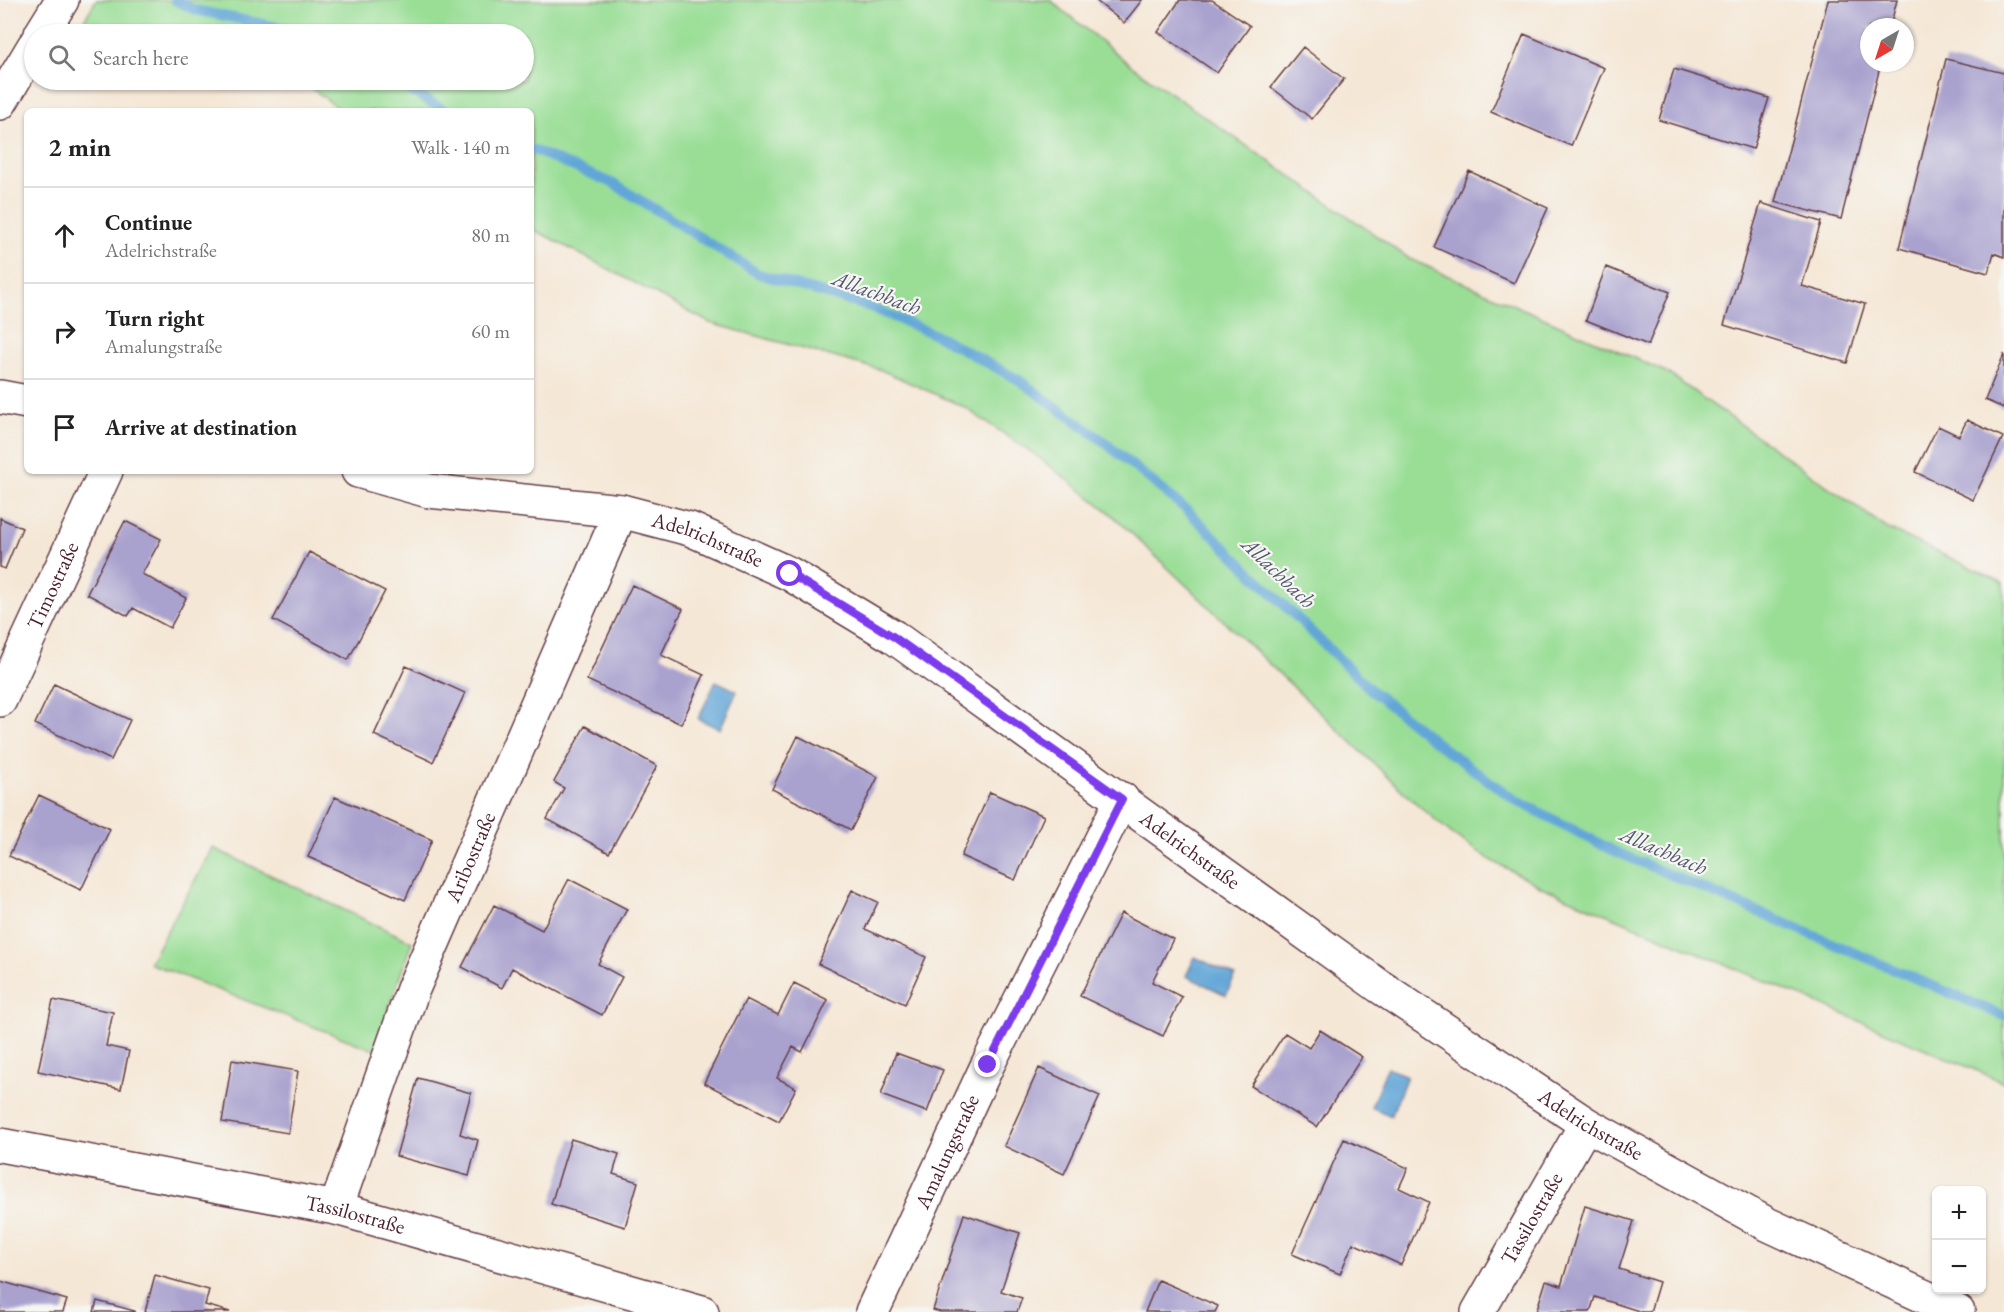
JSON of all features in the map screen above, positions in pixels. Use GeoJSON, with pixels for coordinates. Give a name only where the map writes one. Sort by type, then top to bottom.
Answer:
{"type":"FeatureCollection","features":[{"type":"Feature","properties":{"kind":"street"},"geometry":{"type":"LineString","coordinates":[[0,103],[24,63]]}},
{"type":"Feature","properties":{"kind":"street"},"geometry":{"type":"LineString","coordinates":[[0,397],[24,401]]}},
{"type":"Feature","properties":{"kind":"street","name":"Timostraße"},"geometry":{"type":"LineString","coordinates":[[0,700],[105,474]]}},
{"type":"Feature","properties":{"kind":"street","name":"Adelrichstraße"},"geometry":{"type":"LineString","coordinates":[[369,474],[429,491],[621,511],[690,529],[790,574],[894,637],[1380,986],[1586,1124],[1767,1224],[1958,1312]]}},
{"type":"Feature","properties":{"kind":"street","name":"Aribostraße"},"geometry":{"type":"LineString","coordinates":[[336,1208],[413,989],[621,511]]}},
{"type":"Feature","properties":{"kind":"street","name":"Amalungstraße"},"geometry":{"type":"LineString","coordinates":[[872,1312],[988,1065],[1122,799]]}},
{"type":"Feature","properties":{"kind":"street","name":"Tassilostraße"},"geometry":{"type":"LineString","coordinates":[[1478,1312],[1586,1124]]}},
{"type":"Feature","properties":{"kind":"street","name":"Tassilostraße"},"geometry":{"type":"LineString","coordinates":[[0,1144],[336,1208],[702,1312]]}},
{"type":"Feature","properties":{"kind":"green space"},"geometry":{"type":"Polygon","coordinates":[[[96,0],[1050,0],[1133,67],[1410,259],[1666,372],[1888,529],[2004,583],[2004,1082],[1542,887],[1491,860],[1451,833],[1410,798],[1108,511],[1034,454],[962,406],[881,370],[710,323],[534,230],[534,108],[338,108],[314,90],[534,90],[534,24],[82,24],[96,0]]]}},
{"type":"Feature","properties":{"kind":"green space"},"geometry":{"type":"Polygon","coordinates":[[[213,848],[412,942],[374,1050],[149,963],[213,848]]]}},
{"type":"Feature","properties":{"kind":"water"},"geometry":{"type":"Polygon","coordinates":[[[716,681],[737,691],[720,729],[698,719],[716,681]]]}},
{"type":"Feature","properties":{"kind":"water"},"geometry":{"type":"Polygon","coordinates":[[[1195,957],[1235,976],[1226,995],[1186,976],[1195,957]]]}},
{"type":"Feature","properties":{"kind":"water"},"geometry":{"type":"Polygon","coordinates":[[[1387,1068],[1407,1076],[1391,1116],[1371,1107],[1387,1068]]]}},
{"type":"Feature","properties":{"kind":"building"},"geometry":{"type":"Polygon","coordinates":[[[1095,0],[1142,0],[1124,23],[1095,0]]]}},
{"type":"Feature","properties":{"kind":"building"},"geometry":{"type":"Polygon","coordinates":[[[1180,0],[1212,0],[1250,26],[1217,73],[1158,32],[1180,0]]]}},
{"type":"Feature","properties":{"kind":"building"},"geometry":{"type":"Polygon","coordinates":[[[1828,0],[1897,0],[1892,18],[1860,18],[1860,72],[1879,72],[1841,219],[1775,202],[1828,0]]]}},
{"type":"Feature","properties":{"kind":"building"},"geometry":{"type":"Polygon","coordinates":[[[1524,34],[1604,68],[1571,146],[1491,112],[1524,34]]]}},
{"type":"Feature","properties":{"kind":"building"},"geometry":{"type":"Polygon","coordinates":[[[1303,47],[1344,79],[1312,119],[1271,87],[1303,47]]]}},
{"type":"Feature","properties":{"kind":"building"},"geometry":{"type":"Polygon","coordinates":[[[1946,59],[2004,73],[2004,257],[1994,253],[1988,273],[1899,248],[1946,59]]]}},
{"type":"Feature","properties":{"kind":"building"},"geometry":{"type":"Polygon","coordinates":[[[1674,69],[1769,98],[1753,149],[1659,120],[1674,69]]]}},
{"type":"Feature","properties":{"kind":"building"},"geometry":{"type":"Polygon","coordinates":[[[1469,171],[1548,208],[1514,283],[1434,247],[1469,171]]]}},
{"type":"Feature","properties":{"kind":"building"},"geometry":{"type":"Polygon","coordinates":[[[1761,203],[1821,222],[1802,286],[1865,304],[1847,363],[1724,325],[1761,203]]]}},
{"type":"Feature","properties":{"kind":"building"},"geometry":{"type":"Polygon","coordinates":[[[1606,267],[1670,292],[1648,345],[1586,320],[1606,267]]]}},
{"type":"Feature","properties":{"kind":"building"},"geometry":{"type":"Polygon","coordinates":[[[2004,354],[2004,408],[1985,400],[2004,354]]]}},
{"type":"Feature","properties":{"kind":"building"},"geometry":{"type":"Polygon","coordinates":[[[1967,420],[2003,437],[1973,500],[1915,472],[1938,426],[1959,436],[1967,420]]]}},
{"type":"Feature","properties":{"kind":"building"},"geometry":{"type":"Polygon","coordinates":[[[0,518],[22,528],[5,569],[0,567],[0,518]]]}},
{"type":"Feature","properties":{"kind":"building"},"geometry":{"type":"Polygon","coordinates":[[[125,521],[161,539],[142,574],[186,598],[170,628],[133,608],[128,616],[87,594],[125,521]]]}},
{"type":"Feature","properties":{"kind":"building"},"geometry":{"type":"Polygon","coordinates":[[[309,552],[385,591],[348,660],[273,620],[309,552]]]}},
{"type":"Feature","properties":{"kind":"building"},"geometry":{"type":"Polygon","coordinates":[[[632,585],[683,609],[661,655],[704,675],[681,724],[587,680],[632,585]]]}},
{"type":"Feature","properties":{"kind":"building"},"geometry":{"type":"Polygon","coordinates":[[[406,666],[465,693],[433,762],[374,735],[406,666]]]}},
{"type":"Feature","properties":{"kind":"building"},"geometry":{"type":"Polygon","coordinates":[[[54,684],[130,720],[111,760],[35,724],[54,684]]]}},
{"type":"Feature","properties":{"kind":"building"},"geometry":{"type":"Polygon","coordinates":[[[585,726],[657,766],[609,853],[547,819],[564,788],[554,782],[585,726]]]}},
{"type":"Feature","properties":{"kind":"building"},"geometry":{"type":"Polygon","coordinates":[[[798,736],[878,777],[851,830],[772,789],[798,736]]]}},
{"type":"Feature","properties":{"kind":"building"},"geometry":{"type":"Polygon","coordinates":[[[990,792],[1044,816],[1015,880],[961,856],[990,792]]]}},
{"type":"Feature","properties":{"kind":"building"},"geometry":{"type":"Polygon","coordinates":[[[39,795],[110,829],[81,890],[9,856],[39,795]]]}},
{"type":"Feature","properties":{"kind":"building"},"geometry":{"type":"Polygon","coordinates":[[[335,797],[432,840],[405,900],[308,857],[335,797]]]}},
{"type":"Feature","properties":{"kind":"building"},"geometry":{"type":"Polygon","coordinates":[[[569,879],[627,909],[598,964],[622,977],[602,1015],[512,968],[502,988],[462,967],[494,905],[542,930],[569,879]]]}},
{"type":"Feature","properties":{"kind":"building"},"geometry":{"type":"Polygon","coordinates":[[[852,890],[878,902],[865,929],[926,957],[905,1004],[818,964],[852,890]]]}},
{"type":"Feature","properties":{"kind":"building"},"geometry":{"type":"Polygon","coordinates":[[[1121,913],[1173,939],[1152,982],[1182,997],[1163,1036],[1080,996],[1121,913]]]}},
{"type":"Feature","properties":{"kind":"building"},"geometry":{"type":"Polygon","coordinates":[[[794,983],[828,1000],[802,1052],[793,1047],[777,1078],[796,1088],[779,1121],[704,1083],[746,999],[778,1015],[794,983]]]}},
{"type":"Feature","properties":{"kind":"building"},"geometry":{"type":"Polygon","coordinates":[[[53,1000],[113,1012],[106,1046],[129,1051],[121,1089],[38,1071],[53,1000]]]}},
{"type":"Feature","properties":{"kind":"building"},"geometry":{"type":"Polygon","coordinates":[[[1320,1030],[1362,1057],[1317,1127],[1251,1086],[1285,1033],[1309,1048],[1320,1030]]]}},
{"type":"Feature","properties":{"kind":"building"},"geometry":{"type":"Polygon","coordinates":[[[896,1053],[943,1070],[927,1112],[881,1095],[896,1053]]]}},
{"type":"Feature","properties":{"kind":"building"},"geometry":{"type":"Polygon","coordinates":[[[232,1060],[298,1071],[288,1133],[222,1122],[232,1060]]]}},
{"type":"Feature","properties":{"kind":"building"},"geometry":{"type":"Polygon","coordinates":[[[1039,1068],[1100,1096],[1064,1174],[1004,1146],[1039,1068]]]}},
{"type":"Feature","properties":{"kind":"building"},"geometry":{"type":"Polygon","coordinates":[[[418,1078],[471,1093],[460,1134],[478,1140],[469,1176],[396,1156],[418,1078]]]}},
{"type":"Feature","properties":{"kind":"building"},"geometry":{"type":"Polygon","coordinates":[[[571,1139],[619,1154],[613,1174],[638,1182],[625,1227],[551,1204],[571,1139]]]}},
{"type":"Feature","properties":{"kind":"building"},"geometry":{"type":"Polygon","coordinates":[[[1344,1139],[1408,1168],[1399,1188],[1429,1202],[1401,1265],[1353,1243],[1340,1274],[1292,1254],[1344,1139]]]}},
{"type":"Feature","properties":{"kind":"building"},"geometry":{"type":"Polygon","coordinates":[[[1585,1206],[1634,1221],[1619,1269],[1659,1282],[1650,1312],[1642,1312],[1595,1297],[1590,1312],[1536,1312],[1546,1281],[1561,1286],[1585,1206]]]}},
{"type":"Feature","properties":{"kind":"building"},"geometry":{"type":"Polygon","coordinates":[[[964,1214],[1020,1233],[1001,1291],[1022,1298],[1017,1312],[940,1312],[933,1310],[964,1214]]]}},
{"type":"Feature","properties":{"kind":"building"},"geometry":{"type":"Polygon","coordinates":[[[155,1275],[209,1290],[205,1305],[230,1312],[145,1312],[155,1275]]]}},
{"type":"Feature","properties":{"kind":"building"},"geometry":{"type":"Polygon","coordinates":[[[1158,1280],[1218,1306],[1215,1312],[1145,1312],[1158,1280]]]}},
{"type":"Feature","properties":{"kind":"building"},"geometry":{"type":"Polygon","coordinates":[[[0,1281],[67,1300],[63,1312],[0,1312],[0,1281]]]}},
{"type":"Feature","properties":{"kind":"building"},"geometry":{"type":"Polygon","coordinates":[[[97,1301],[135,1311],[135,1312],[94,1312],[97,1301]]]}},
{"type":"Feature","properties":{"kind":"waterway","name":"Allachbach"},"geometry":{"type":"LineString","coordinates":[[175,0],[195,10],[263,24]]}},
{"type":"Feature","properties":{"kind":"waterway","name":"Allachbach"},"geometry":{"type":"LineString","coordinates":[[409,90],[441,108]]}},
{"type":"Feature","properties":{"kind":"waterway","name":"Allachbach"},"geometry":{"type":"LineString","coordinates":[[534,150],[614,184],[759,274],[870,307],[938,336],[1019,380],[1102,440],[1189,512],[1372,691],[1442,747],[1514,799],[1612,850],[2004,1016]]}},
{"type":"Feature","properties":{"kind":"route"},"geometry":{"type":"LineString","coordinates":[[790,574],[894,637],[1122,799],[988,1065]]}}]}
